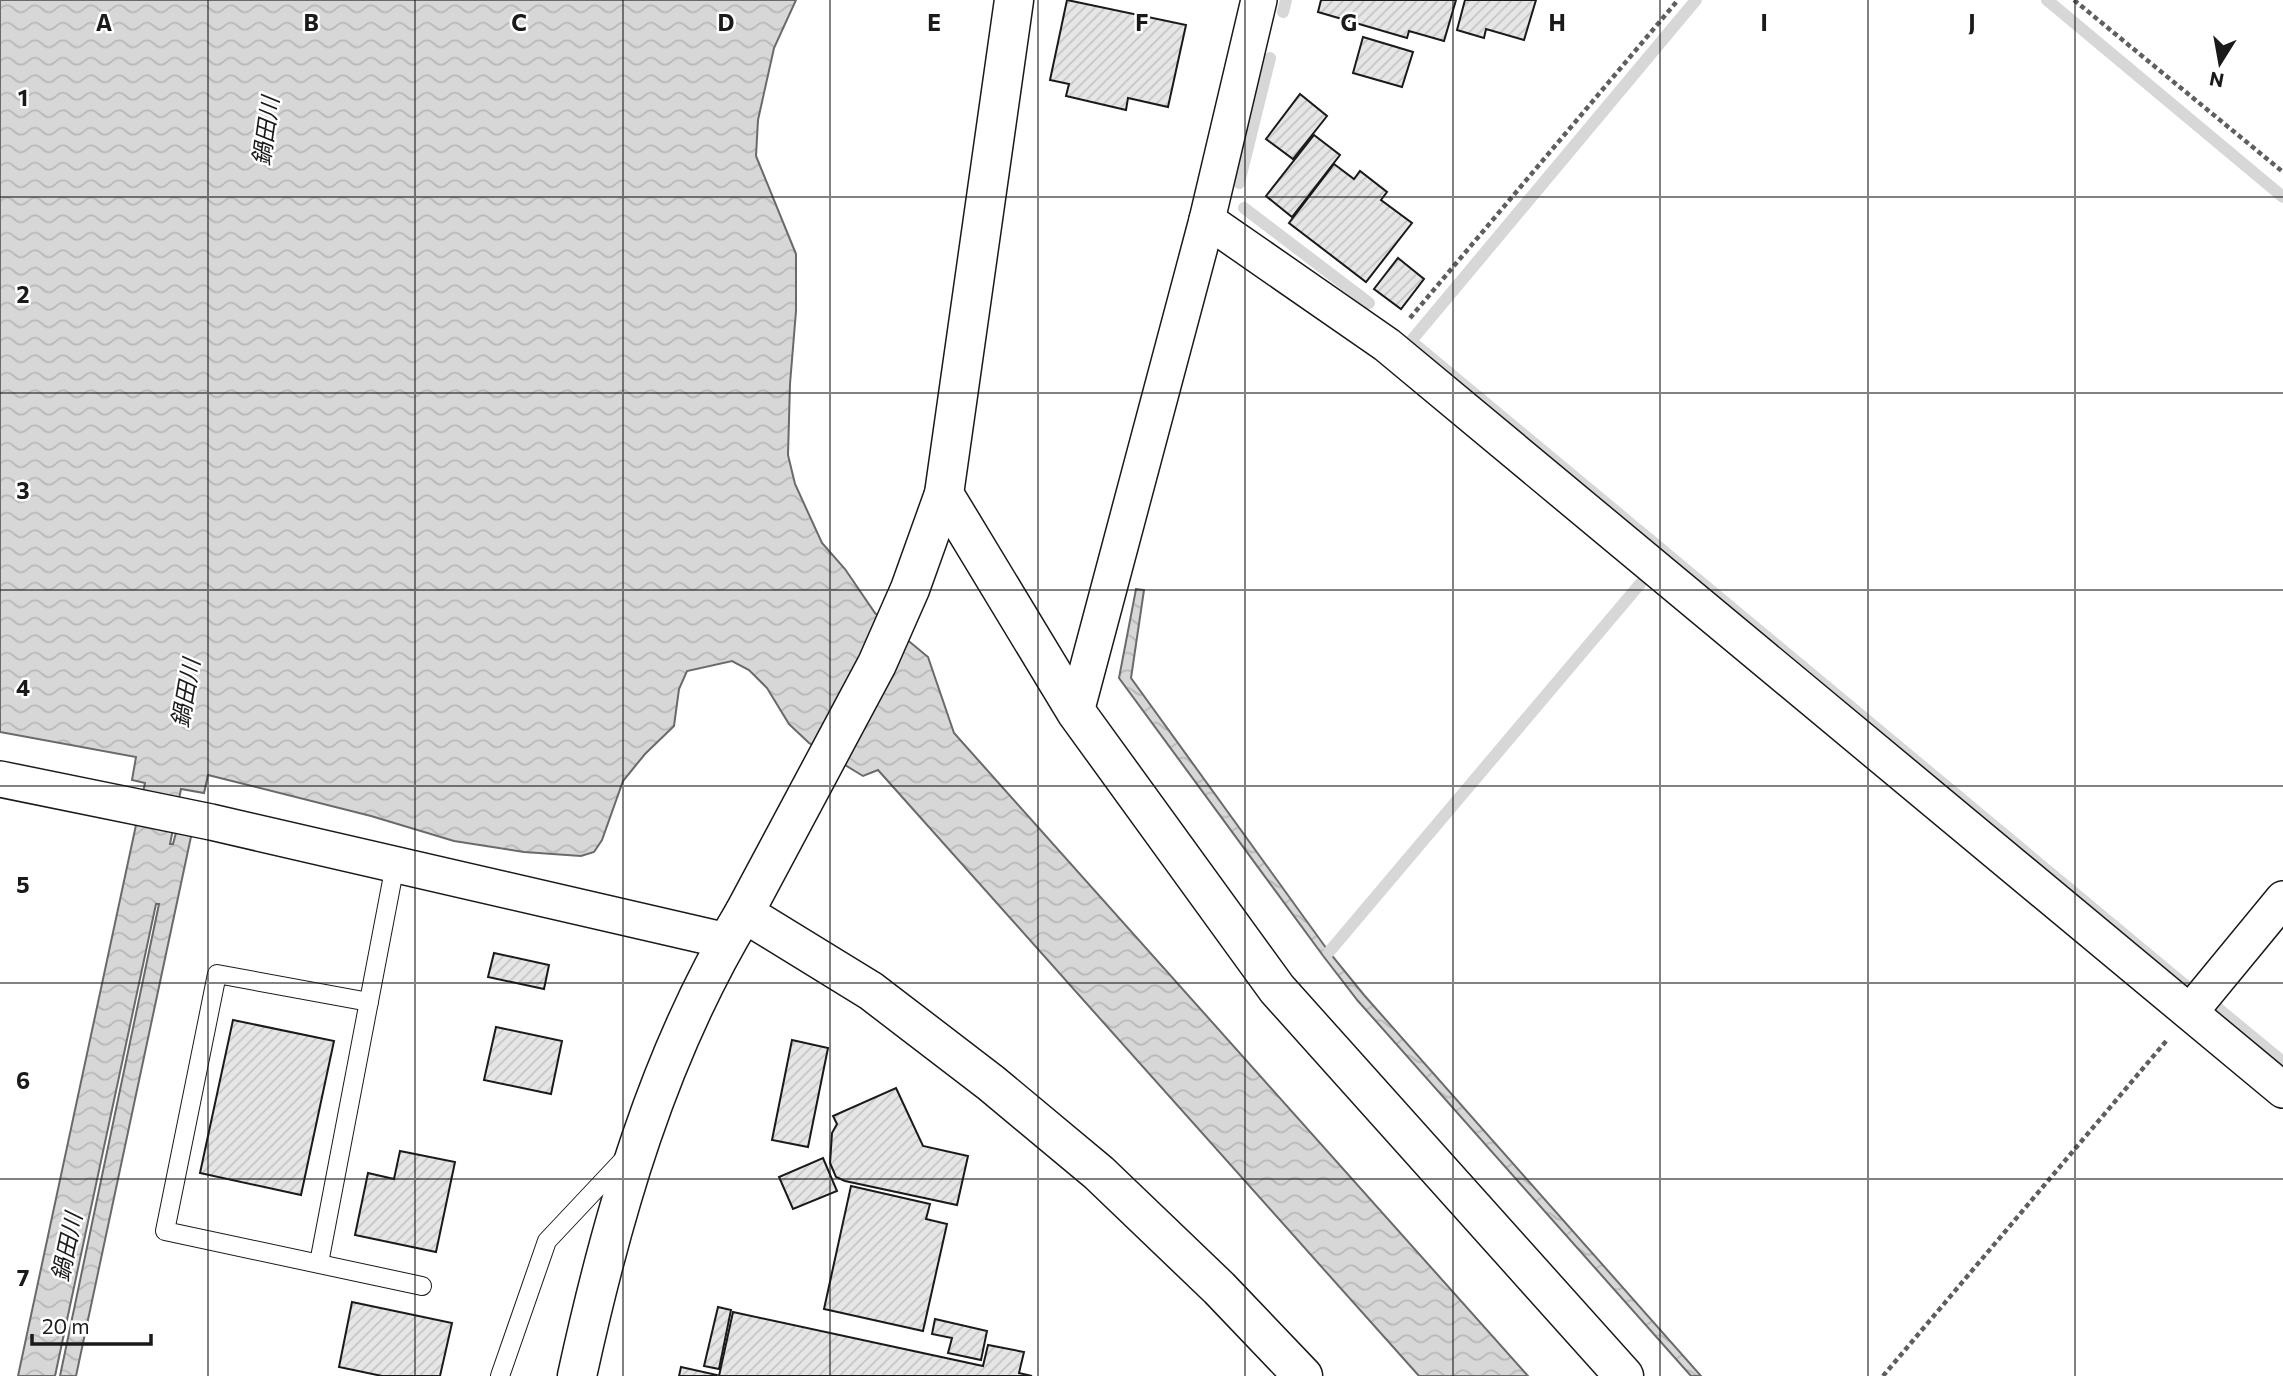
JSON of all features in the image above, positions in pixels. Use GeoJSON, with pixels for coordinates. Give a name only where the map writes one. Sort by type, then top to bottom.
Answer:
{"type":"FeatureCollection","features":[{"type":"Feature","properties":{"kind":"street"},"geometry":{"type":"LineString","coordinates":[[577,1376],[594,1301],[638,1144],[672,1056],[736,927],[877,664],[910,589],[944,494],[1014,0]]}},
{"type":"Feature","properties":{"kind":"street"},"geometry":{"type":"LineString","coordinates":[[1076,712],[1207,220],[1259,0]]}},
{"type":"Feature","properties":{"kind":"street"},"geometry":{"type":"LineString","coordinates":[[1207,220],[1387,345],[2283,1090]]}},
{"type":"Feature","properties":{"kind":"street"},"geometry":{"type":"LineString","coordinates":[[944,494],[1076,712],[1277,989],[1624,1376]]}},
{"type":"Feature","properties":{"kind":"street"},"geometry":{"type":"LineString","coordinates":[[0,779],[211,822],[395,865],[736,927],[871,991],[1030,1115],[1099,1172],[1219,1288],[1303,1376]]}},
{"type":"Feature","properties":{"kind":"street"},"geometry":{"type":"LineString","coordinates":[[2190,1012],[2283,899]]}},
{"type":"Feature","properties":{"kind":"lane"},"geometry":{"type":"LineString","coordinates":[[319,1263],[395,865]]}},
{"type":"Feature","properties":{"kind":"lane"},"geometry":{"type":"LineString","coordinates":[[369,1002],[217,974],[165,1231],[422,1286]]}},
{"type":"Feature","properties":{"kind":"lane"},"geometry":{"type":"LineString","coordinates":[[500,1376],[547,1241],[638,1144]]}},
{"type":"Feature","properties":{"kind":"path"},"geometry":{"type":"LineString","coordinates":[[1387,345],[1678,0]]}},
{"type":"Feature","properties":{"kind":"path"},"geometry":{"type":"LineString","coordinates":[[2074,0],[2283,172]]}},
{"type":"Feature","properties":{"kind":"path"},"geometry":{"type":"LineString","coordinates":[[1883,1376],[2190,1012]]}},
{"type":"Feature","properties":{"kind":"water","name":"鍋田川"},"geometry":{"type":"Polygon","coordinates":[[[0,0],[796,0],[774,48],[758,120],[756,156],[796,254],[796,311],[788,455],[795,484],[822,543],[845,569],[875,613],[928,657],[954,733],[1528,1376],[1419,1376],[878,770],[863,776],[809,743],[789,724],[767,688],[749,670],[732,661],[687,671],[679,689],[674,726],[645,754],[623,781],[602,840],[594,852],[581,856],[524,852],[454,841],[371,816],[208,775],[204,793],[181,789],[170,844],[173,844],[177,829],[192,832],[76,1376],[60,1376],[159,904],[156,904],[55,1376],[18,1376],[145,783],[132,780],[136,757],[0,732],[0,0]]]}},
{"type":"Feature","properties":{"kind":"water"},"geometry":{"type":"Polygon","coordinates":[[[1136,589],[1144,590],[1131,678],[1329,952],[1364,995],[1701,1376],[1691,1376],[1358,1001],[1119,678],[1136,589]]]}},
{"type":"Feature","properties":{"kind":"building"},"geometry":{"type":"Polygon","coordinates":[[[1067,0],[1186,25],[1168,107],[1128,98],[1126,110],[1066,96],[1069,84],[1050,80],[1067,0]]]}},
{"type":"Feature","properties":{"kind":"building"},"geometry":{"type":"Polygon","coordinates":[[[1321,0],[1456,0],[1444,41],[1409,31],[1407,38],[1318,12],[1321,0]]]}},
{"type":"Feature","properties":{"kind":"building"},"geometry":{"type":"Polygon","coordinates":[[[1465,0],[1536,0],[1524,40],[1486,29],[1484,38],[1457,30],[1465,0]]]}},
{"type":"Feature","properties":{"kind":"building"},"geometry":{"type":"Polygon","coordinates":[[[1363,37],[1413,52],[1402,87],[1353,73],[1363,37]]]}},
{"type":"Feature","properties":{"kind":"building"},"geometry":{"type":"Polygon","coordinates":[[[1300,94],[1327,116],[1293,159],[1266,139],[1300,94]]]}},
{"type":"Feature","properties":{"kind":"building"},"geometry":{"type":"Polygon","coordinates":[[[1314,135],[1340,155],[1292,217],[1266,196],[1314,135]]]}},
{"type":"Feature","properties":{"kind":"building"},"geometry":{"type":"Polygon","coordinates":[[[1334,164],[1354,179],[1360,171],[1387,192],[1381,200],[1412,223],[1366,282],[1289,223],[1334,164]]]}},
{"type":"Feature","properties":{"kind":"building"},"geometry":{"type":"Polygon","coordinates":[[[1398,258],[1424,279],[1401,309],[1374,289],[1398,258]]]}},
{"type":"Feature","properties":{"kind":"building"},"geometry":{"type":"Polygon","coordinates":[[[494,953],[549,965],[544,989],[488,977],[494,953]]]}},
{"type":"Feature","properties":{"kind":"building"},"geometry":{"type":"Polygon","coordinates":[[[233,1020],[334,1041],[301,1195],[200,1173],[233,1020]]]}},
{"type":"Feature","properties":{"kind":"building"},"geometry":{"type":"Polygon","coordinates":[[[496,1027],[562,1041],[551,1094],[484,1080],[496,1027]]]}},
{"type":"Feature","properties":{"kind":"building"},"geometry":{"type":"Polygon","coordinates":[[[792,1040],[828,1048],[808,1147],[772,1140],[792,1040]]]}},
{"type":"Feature","properties":{"kind":"building"},"geometry":{"type":"Polygon","coordinates":[[[896,1088],[923,1146],[968,1156],[957,1205],[836,1177],[830,1163],[832,1133],[837,1124],[833,1116],[896,1088]]]}},
{"type":"Feature","properties":{"kind":"building"},"geometry":{"type":"Polygon","coordinates":[[[400,1151],[455,1162],[436,1252],[355,1235],[368,1173],[394,1179],[400,1151]]]}},
{"type":"Feature","properties":{"kind":"building"},"geometry":{"type":"Polygon","coordinates":[[[823,1158],[837,1191],[793,1209],[779,1177],[823,1158]]]}},
{"type":"Feature","properties":{"kind":"building"},"geometry":{"type":"Polygon","coordinates":[[[851,1186],[930,1204],[926,1219],[947,1224],[923,1331],[824,1309],[851,1186]]]}},
{"type":"Feature","properties":{"kind":"building"},"geometry":{"type":"Polygon","coordinates":[[[352,1302],[452,1323],[440,1376],[382,1376],[339,1367],[352,1302]]]}},
{"type":"Feature","properties":{"kind":"building"},"geometry":{"type":"Polygon","coordinates":[[[718,1307],[731,1310],[719,1369],[704,1366],[718,1307]]]}},
{"type":"Feature","properties":{"kind":"building"},"geometry":{"type":"Polygon","coordinates":[[[733,1312],[983,1366],[988,1345],[1024,1352],[1019,1373],[1032,1376],[719,1376],[733,1312]]]}},
{"type":"Feature","properties":{"kind":"building"},"geometry":{"type":"Polygon","coordinates":[[[935,1319],[987,1331],[981,1360],[948,1353],[952,1338],[932,1334],[935,1319]]]}},
{"type":"Feature","properties":{"kind":"building"},"geometry":{"type":"Polygon","coordinates":[[[681,1367],[717,1375],[679,1376],[681,1367]]]}},
{"type":"Feature","properties":{"kind":"waterway"},"geometry":{"type":"LineString","coordinates":[[1283,12],[1286,0]]}},
{"type":"Feature","properties":{"kind":"waterway"},"geometry":{"type":"LineString","coordinates":[[1696,0],[1411,341],[2185,985]]}},
{"type":"Feature","properties":{"kind":"waterway"},"geometry":{"type":"LineString","coordinates":[[2047,0],[2283,197]]}},
{"type":"Feature","properties":{"kind":"waterway"},"geometry":{"type":"LineString","coordinates":[[1239,183],[1270,58]]}},
{"type":"Feature","properties":{"kind":"waterway"},"geometry":{"type":"LineString","coordinates":[[1244,208],[1369,303]]}},
{"type":"Feature","properties":{"kind":"waterway"},"geometry":{"type":"LineString","coordinates":[[1329,952],[1640,584]]}},
{"type":"Feature","properties":{"kind":"waterway"},"geometry":{"type":"LineString","coordinates":[[2215,1006],[2283,1062]]}}]}
